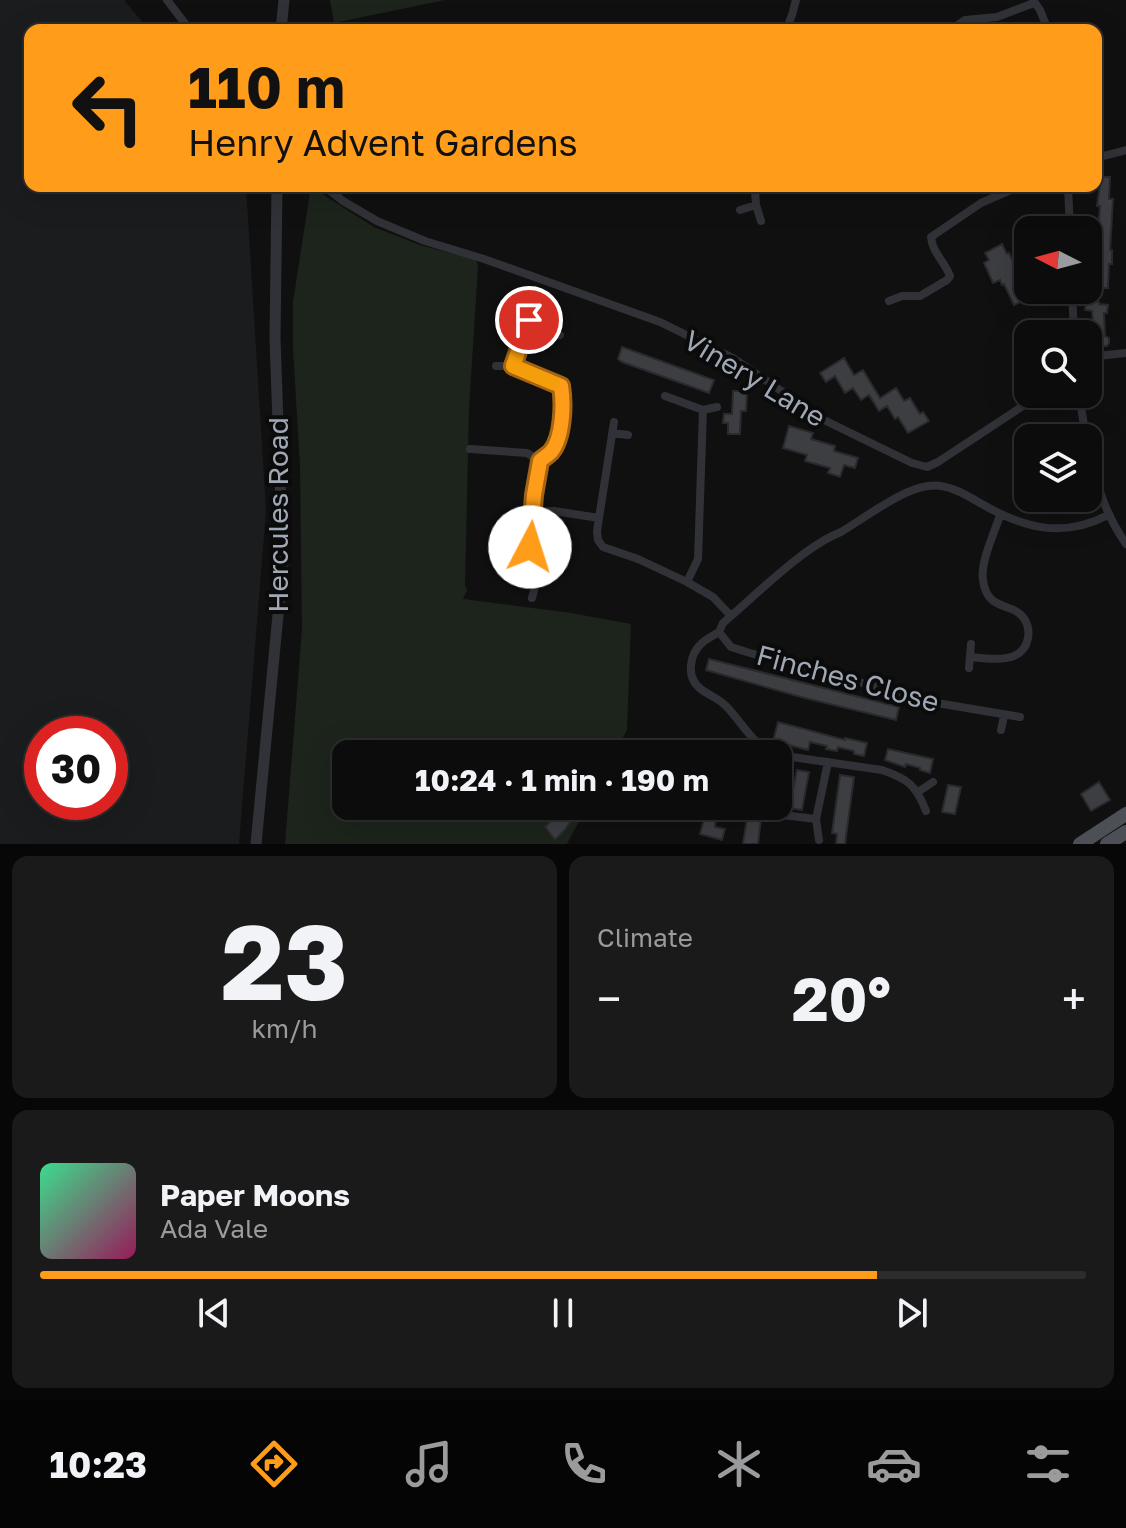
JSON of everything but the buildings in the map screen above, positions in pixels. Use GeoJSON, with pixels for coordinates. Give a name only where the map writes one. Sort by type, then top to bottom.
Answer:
{"type":"FeatureCollection","features":[{"type":"Feature","properties":{"kind":"main road"},"geometry":{"type":"LineString","coordinates":[[1080,844],[1126,814]]}},
{"type":"Feature","properties":{"kind":"main road"},"geometry":{"type":"LineString","coordinates":[[1107,844],[1126,832]]}},
{"type":"Feature","properties":{"kind":"street"},"geometry":{"type":"LineString","coordinates":[[167,0],[185,24]]}},
{"type":"Feature","properties":{"kind":"street"},"geometry":{"type":"LineString","coordinates":[[282,24],[284,0]]}},
{"type":"Feature","properties":{"kind":"street"},"geometry":{"type":"LineString","coordinates":[[788,24],[796,0]]}},
{"type":"Feature","properties":{"kind":"street"},"geometry":{"type":"LineString","coordinates":[[959,24],[965,20],[997,17],[1034,1],[1046,24]]}},
{"type":"Feature","properties":{"kind":"street"},"geometry":{"type":"LineString","coordinates":[[1102,156],[1126,150]]}},
{"type":"Feature","properties":{"kind":"street","name":"Hercules Road"},"geometry":{"type":"LineString","coordinates":[[256,844],[283,563],[275,338],[277,192]]}},
{"type":"Feature","properties":{"kind":"street","name":"Vinery Lane"},"geometry":{"type":"LineString","coordinates":[[332,192],[377,221],[425,241],[486,259],[660,322],[733,358],[824,420],[912,463],[927,467],[938,462],[1020,408]]}},
{"type":"Feature","properties":{"kind":"street"},"geometry":{"type":"LineString","coordinates":[[755,192],[761,221]]}},
{"type":"Feature","properties":{"kind":"street"},"geometry":{"type":"LineString","coordinates":[[889,301],[902,296],[920,296],[947,280],[949,271],[933,247],[931,237],[981,203],[1006,192]]}},
{"type":"Feature","properties":{"kind":"street"},"geometry":{"type":"LineString","coordinates":[[1068,192],[1069,216]]}},
{"type":"Feature","properties":{"kind":"street"},"geometry":{"type":"LineString","coordinates":[[740,210],[756,205]]}},
{"type":"Feature","properties":{"kind":"street"},"geometry":{"type":"LineString","coordinates":[[504,307],[560,335]]}},
{"type":"Feature","properties":{"kind":"street"},"geometry":{"type":"LineString","coordinates":[[513,366],[529,320]]}},
{"type":"Feature","properties":{"kind":"street"},"geometry":{"type":"LineString","coordinates":[[1102,356],[1126,353]]}},
{"type":"Feature","properties":{"kind":"street"},"geometry":{"type":"LineString","coordinates":[[496,366],[513,366],[561,386],[564,403],[557,441],[551,452],[540,461],[534,495],[530,547],[538,569],[532,598]]}},
{"type":"Feature","properties":{"kind":"street"},"geometry":{"type":"LineString","coordinates":[[665,396],[703,410],[717,407]]}},
{"type":"Feature","properties":{"kind":"street"},"geometry":{"type":"LineString","coordinates":[[687,582],[698,559],[703,410]]}},
{"type":"Feature","properties":{"kind":"street"},"geometry":{"type":"LineString","coordinates":[[614,422],[598,540],[603,547],[687,582],[713,597],[731,616]]}},
{"type":"Feature","properties":{"kind":"street"},"geometry":{"type":"LineString","coordinates":[[612,433],[628,435]]}},
{"type":"Feature","properties":{"kind":"street"},"geometry":{"type":"LineString","coordinates":[[470,449],[527,453],[540,461]]}},
{"type":"Feature","properties":{"kind":"street","name":"Finches Close"},"geometry":{"type":"LineString","coordinates":[[1000,515],[964,494],[942,486],[927,486],[906,493],[829,537],[791,564],[723,623],[719,632],[731,647],[750,653],[937,703],[1020,717]]}},
{"type":"Feature","properties":{"kind":"street"},"geometry":{"type":"LineString","coordinates":[[1102,500],[1112,524],[1126,544]]}},
{"type":"Feature","properties":{"kind":"street"},"geometry":{"type":"LineString","coordinates":[[534,511],[599,518]]}},
{"type":"Feature","properties":{"kind":"street"},"geometry":{"type":"LineString","coordinates":[[970,657],[1007,659],[1018,654],[1028,641],[1026,621],[1019,613],[996,604],[989,597],[982,578],[1000,515],[1022,523],[1070,529],[1091,524],[1108,515]]}},
{"type":"Feature","properties":{"kind":"street"},"geometry":{"type":"LineString","coordinates":[[719,632],[695,651],[690,666],[691,677],[703,691],[725,704],[753,740]]}},
{"type":"Feature","properties":{"kind":"street"},"geometry":{"type":"LineString","coordinates":[[969,668],[971,644]]}},
{"type":"Feature","properties":{"kind":"street"},"geometry":{"type":"LineString","coordinates":[[1001,730],[1004,716]]}},
{"type":"Feature","properties":{"kind":"street"},"geometry":{"type":"LineString","coordinates":[[792,756],[898,775],[918,792],[926,811]]}},
{"type":"Feature","properties":{"kind":"street"},"geometry":{"type":"LineString","coordinates":[[819,840],[816,819],[828,762]]}},
{"type":"Feature","properties":{"kind":"street"},"geometry":{"type":"LineString","coordinates":[[918,792],[933,782]]}},
{"type":"Feature","properties":{"kind":"street"},"geometry":{"type":"LineString","coordinates":[[792,816],[816,819]]}},
{"type":"Feature","properties":{"kind":"shaded area"},"geometry":{"type":"Polygon","coordinates":[[[0,0],[124,0],[144,24],[24,24],[24,192],[246,192],[266,511],[239,844],[0,844],[0,0]]]}},
{"type":"Feature","properties":{"kind":"shaded area"},"geometry":{"type":"Polygon","coordinates":[[[330,0],[445,0],[334,23],[330,0]]]}},
{"type":"Feature","properties":{"kind":"shaded area"},"geometry":{"type":"Polygon","coordinates":[[[310,192],[319,192],[374,227],[420,245],[476,260],[469,409],[467,590],[463,599],[631,624],[627,730],[622,740],[332,740],[332,820],[580,820],[567,844],[285,844],[302,629],[300,466],[293,302],[310,192]]]}},
{"type":"Feature","properties":{"kind":"slow traffic"},"geometry":{"type":"LineString","coordinates":[[517,355],[513,366],[553,383]]}},
{"type":"Feature","properties":{"kind":"route"},"geometry":{"type":"LineString","coordinates":[[529,320],[513,366],[561,386],[564,403],[557,441],[551,452],[540,461],[530,547]]}}]}
